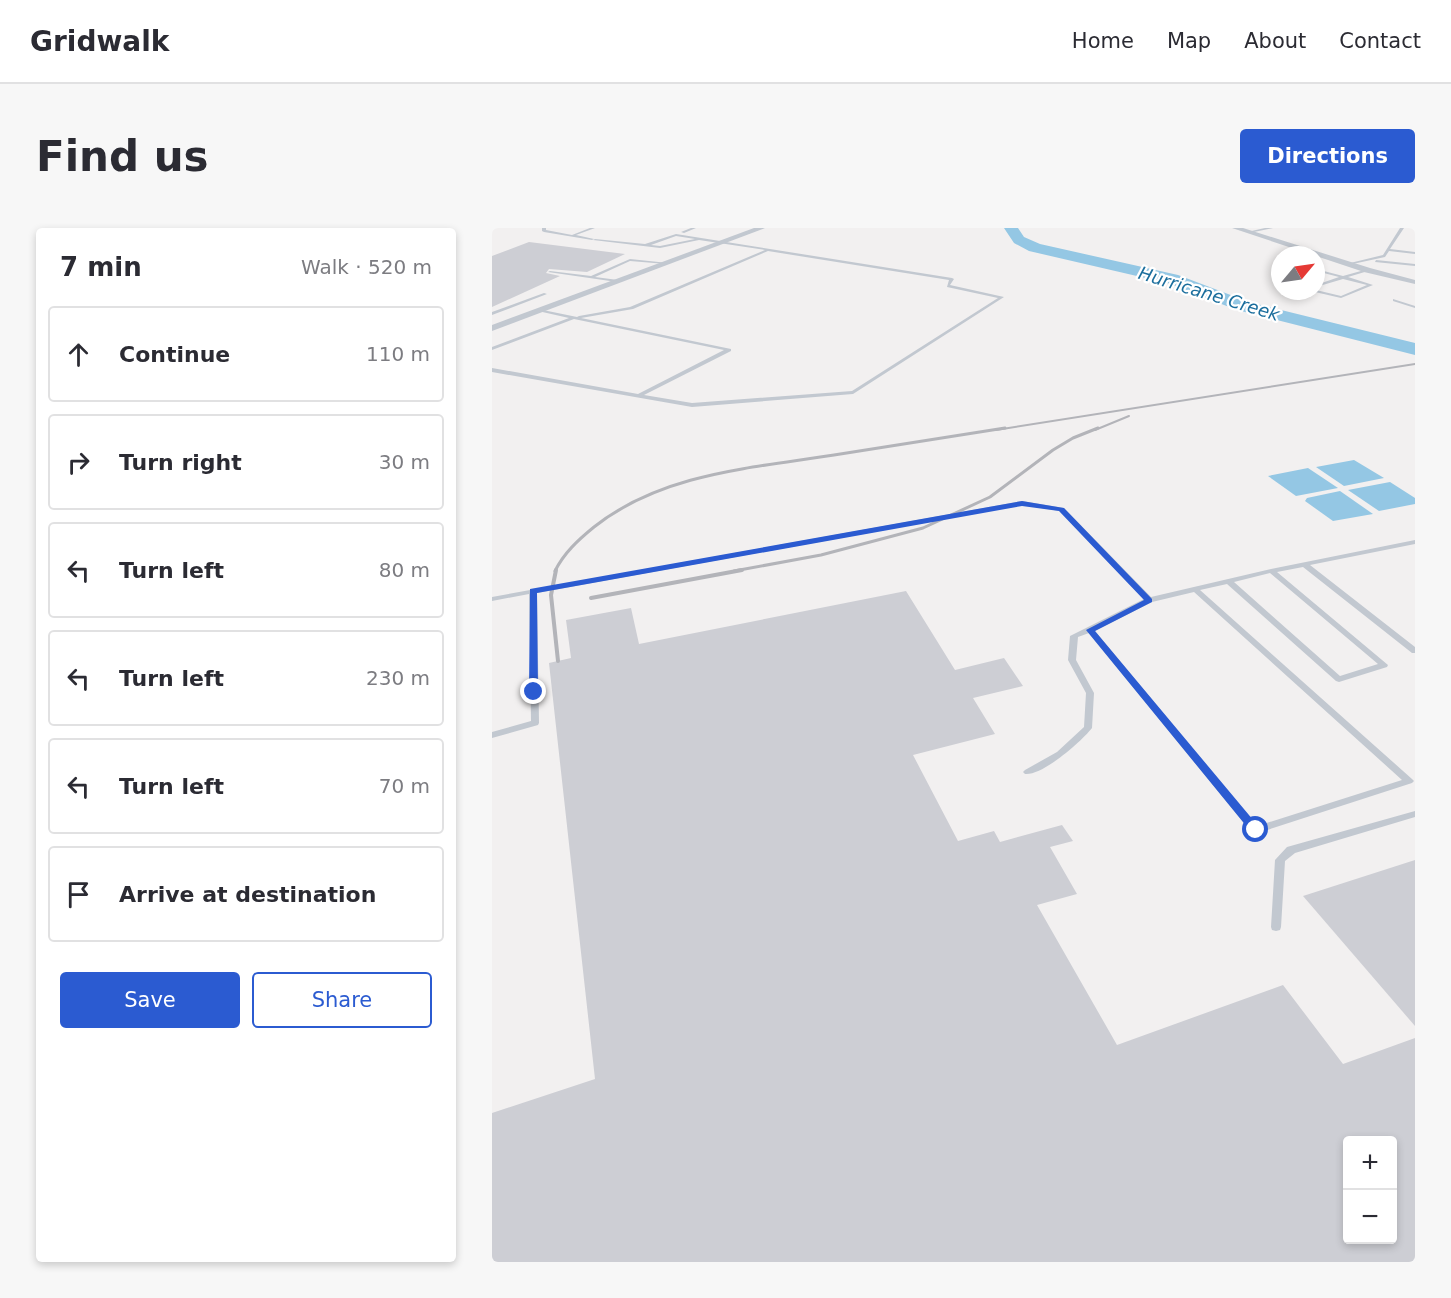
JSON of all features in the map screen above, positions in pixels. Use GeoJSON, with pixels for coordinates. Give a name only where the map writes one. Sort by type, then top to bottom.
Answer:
{"type":"FeatureCollection","features":[{"type":"Feature","properties":{"kind":"street"},"geometry":{"type":"LineString","coordinates":[[492,328],[760,228]]}},
{"type":"Feature","properties":{"kind":"street"},"geometry":{"type":"LineString","coordinates":[[1236,228],[1367,270],[1415,282]]}},
{"type":"Feature","properties":{"kind":"lane"},"geometry":{"type":"LineString","coordinates":[[544,228],[544,231],[570,236],[644,246],[671,246],[701,239]]}},
{"type":"Feature","properties":{"kind":"lane"},"geometry":{"type":"LineString","coordinates":[[570,236],[593,228]]}},
{"type":"Feature","properties":{"kind":"lane"},"geometry":{"type":"LineString","coordinates":[[683,232],[694,228]]}},
{"type":"Feature","properties":{"kind":"lane"},"geometry":{"type":"LineString","coordinates":[[1249,232],[1271,228]]}},
{"type":"Feature","properties":{"kind":"lane"},"geometry":{"type":"LineString","coordinates":[[1348,264],[1384,256],[1402,228]]}},
{"type":"Feature","properties":{"kind":"lane"},"geometry":{"type":"LineString","coordinates":[[492,370],[692,405],[853,392],[1002,297],[948,286],[952,279],[676,235],[644,246]]}},
{"type":"Feature","properties":{"kind":"lane"},"geometry":{"type":"LineString","coordinates":[[492,349],[574,318],[631,308],[767,250]]}},
{"type":"Feature","properties":{"kind":"lane"},"geometry":{"type":"LineString","coordinates":[[1389,250],[1415,253]]}},
{"type":"Feature","properties":{"kind":"lane"},"geometry":{"type":"LineString","coordinates":[[593,276],[630,260],[666,263]]}},
{"type":"Feature","properties":{"kind":"lane"},"geometry":{"type":"LineString","coordinates":[[1371,260],[1415,265]]}},
{"type":"Feature","properties":{"kind":"lane"},"geometry":{"type":"LineString","coordinates":[[1325,285],[1367,270]]}},
{"type":"Feature","properties":{"kind":"lane"},"geometry":{"type":"LineString","coordinates":[[550,272],[617,280]]}},
{"type":"Feature","properties":{"kind":"lane"},"geometry":{"type":"LineString","coordinates":[[1325,273],[1371,285],[1341,297],[1325,292]]}},
{"type":"Feature","properties":{"kind":"lane"},"geometry":{"type":"LineString","coordinates":[[492,314],[545,294]]}},
{"type":"Feature","properties":{"kind":"lane"},"geometry":{"type":"LineString","coordinates":[[1395,300],[1415,307]]}},
{"type":"Feature","properties":{"kind":"lane"},"geometry":{"type":"LineString","coordinates":[[540,309],[729,350],[638,396]]}},
{"type":"Feature","properties":{"kind":"lane"},"geometry":{"type":"LineString","coordinates":[[492,599],[1022,504],[1062,509],[1149,600]]}},
{"type":"Feature","properties":{"kind":"lane"},"geometry":{"type":"LineString","coordinates":[[1028,772],[1060,754],[1088,728],[1090,693],[1072,660],[1074,636],[1149,600],[1415,542]]}},
{"type":"Feature","properties":{"kind":"lane"},"geometry":{"type":"LineString","coordinates":[[1305,565],[1415,651]]}},
{"type":"Feature","properties":{"kind":"lane"},"geometry":{"type":"LineString","coordinates":[[1228,581],[1339,679],[1384,665],[1271,572]]}},
{"type":"Feature","properties":{"kind":"lane"},"geometry":{"type":"LineString","coordinates":[[1090,630],[1256,830],[1409,781],[1195,589]]}},
{"type":"Feature","properties":{"kind":"lane"},"geometry":{"type":"LineString","coordinates":[[492,735],[535,723],[533,591]]}},
{"type":"Feature","properties":{"kind":"lane"},"geometry":{"type":"LineString","coordinates":[[1276,927],[1280,860],[1291,850],[1415,814]]}},
{"type":"Feature","properties":{"kind":"water"},"geometry":{"type":"Polygon","coordinates":[[[1354,460],[1384,478],[1344,486],[1316,467],[1354,460]]]}},
{"type":"Feature","properties":{"kind":"water"},"geometry":{"type":"Polygon","coordinates":[[[1308,468],[1338,488],[1296,496],[1268,476],[1308,468]]]}},
{"type":"Feature","properties":{"kind":"water"},"geometry":{"type":"Polygon","coordinates":[[[1390,482],[1415,498],[1415,504],[1379,511],[1348,490],[1390,482]]]}},
{"type":"Feature","properties":{"kind":"water"},"geometry":{"type":"Polygon","coordinates":[[[1340,491],[1373,514],[1333,521],[1305,501],[1307,498],[1340,491]]]}},
{"type":"Feature","properties":{"kind":"building"},"geometry":{"type":"Polygon","coordinates":[[[529,242],[625,254],[587,272],[549,269],[546,273],[560,276],[492,307],[492,256],[529,242]]]}},
{"type":"Feature","properties":{"kind":"building"},"geometry":{"type":"Polygon","coordinates":[[[906,591],[955,670],[1004,658],[1023,686],[973,698],[995,734],[913,755],[958,841],[994,831],[1000,842],[1062,825],[1073,841],[1050,847],[1077,894],[1037,905],[1117,1045],[1283,985],[1343,1064],[1415,1038],[1415,1262],[492,1262],[492,1113],[595,1079],[549,663],[571,658],[566,620],[631,608],[639,644],[906,591]]]}},
{"type":"Feature","properties":{"kind":"building"},"geometry":{"type":"Polygon","coordinates":[[[1415,860],[1415,1026],[1303,896],[1415,860]]]}},
{"type":"Feature","properties":{"kind":"waterway","name":"Hurricane Creek"},"geometry":{"type":"LineString","coordinates":[[1011,228],[1019,240],[1035,248],[1172,279],[1243,306],[1415,349]]}},
{"type":"Feature","properties":{"kind":"railway"},"geometry":{"type":"LineString","coordinates":[[996,430],[1415,364]]}},
{"type":"Feature","properties":{"kind":"railway"},"geometry":{"type":"LineString","coordinates":[[1095,430],[1129,416]]}},
{"type":"Feature","properties":{"kind":"railway"},"geometry":{"type":"LineString","coordinates":[[555,571],[572,547],[594,527],[620,509],[678,484],[740,469],[1005,428]]}},
{"type":"Feature","properties":{"kind":"railway"},"geometry":{"type":"LineString","coordinates":[[734,571],[821,555],[923,528],[990,497],[1053,450],[1073,438],[1098,428]]}},
{"type":"Feature","properties":{"kind":"railway"},"geometry":{"type":"LineString","coordinates":[[556,570],[551,595],[558,661]]}},
{"type":"Feature","properties":{"kind":"railway"},"geometry":{"type":"LineString","coordinates":[[591,598],[742,570]]}},
{"type":"Feature","properties":{"kind":"route"},"geometry":{"type":"LineString","coordinates":[[534,692],[533,591],[1022,504],[1062,509],[1149,600],[1090,630],[1256,830]]}}]}
